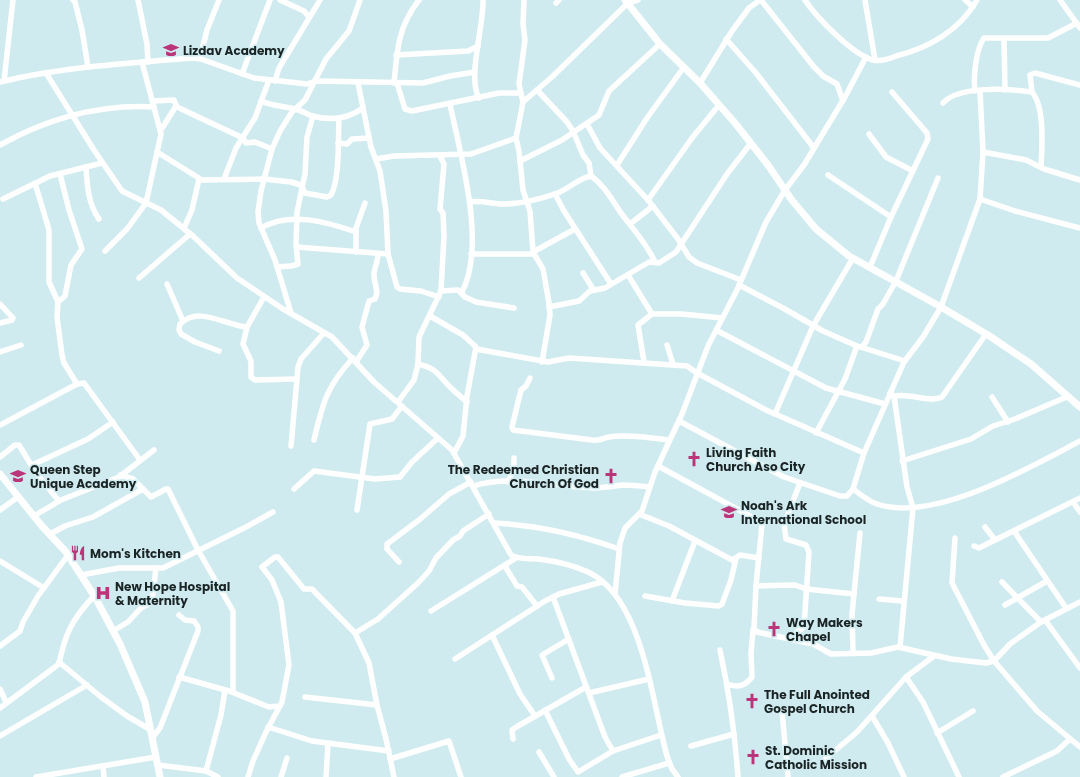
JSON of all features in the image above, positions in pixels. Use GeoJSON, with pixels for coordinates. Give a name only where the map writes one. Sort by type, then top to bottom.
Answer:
{"type":"FeatureCollection","features":[{"type":"Feature","properties":{"kind":"street"},"geometry":{"type":"LineString","coordinates":[[13,0],[2,82],[37,73],[46,73],[88,66],[200,58],[242,74],[272,81],[307,84],[316,81],[358,83],[423,83],[450,76],[475,72]]}},
{"type":"Feature","properties":{"kind":"street"},"geometry":{"type":"LineString","coordinates":[[73,0],[75,2],[82,30],[88,66]]}},
{"type":"Feature","properties":{"kind":"street"},"geometry":{"type":"LineString","coordinates":[[138,0],[147,44],[145,62],[153,104],[161,130]]}},
{"type":"Feature","properties":{"kind":"street"},"geometry":{"type":"LineString","coordinates":[[200,58],[207,30],[219,0]]}},
{"type":"Feature","properties":{"kind":"street"},"geometry":{"type":"LineString","coordinates":[[242,74],[270,0]]}},
{"type":"Feature","properties":{"kind":"street"},"geometry":{"type":"LineString","coordinates":[[280,0],[304,11],[309,17]]}},
{"type":"Feature","properties":{"kind":"street"},"geometry":{"type":"LineString","coordinates":[[224,180],[236,148],[255,118],[261,101],[320,0]]}},
{"type":"Feature","properties":{"kind":"street"},"geometry":{"type":"LineString","coordinates":[[290,314],[277,267],[261,228],[258,212],[264,179],[272,149],[280,131],[295,109],[305,100],[326,59],[349,31],[360,0]]}},
{"type":"Feature","properties":{"kind":"street"},"geometry":{"type":"LineString","coordinates":[[419,0],[406,17],[396,55],[396,83],[404,106],[408,111],[417,111],[501,93],[520,93]]}},
{"type":"Feature","properties":{"kind":"street"},"geometry":{"type":"LineString","coordinates":[[479,98],[476,93],[475,72],[483,0]]}},
{"type":"Feature","properties":{"kind":"street"},"geometry":{"type":"LineString","coordinates":[[524,0],[523,24],[525,40],[519,84],[523,102],[516,138],[520,161],[520,174],[532,229],[534,253],[543,269],[550,315],[543,346],[542,362]]}},
{"type":"Feature","properties":{"kind":"street"},"geometry":{"type":"LineString","coordinates":[[523,102],[627,2],[638,0]]}},
{"type":"Feature","properties":{"kind":"street"},"geometry":{"type":"LineString","coordinates":[[700,83],[726,39],[749,8],[761,0],[814,67],[823,76],[837,84],[843,101]]}},
{"type":"Feature","properties":{"kind":"street"},"geometry":{"type":"LineString","coordinates":[[805,0],[812,10],[849,47],[866,57],[879,61],[930,45],[964,18],[973,7],[976,0]]}},
{"type":"Feature","properties":{"kind":"street"},"geometry":{"type":"LineString","coordinates":[[865,0],[875,60]]}},
{"type":"Feature","properties":{"kind":"street"},"geometry":{"type":"LineString","coordinates":[[965,0],[973,7]]}},
{"type":"Feature","properties":{"kind":"street"},"geometry":{"type":"LineString","coordinates":[[679,421],[770,470],[800,483],[840,496],[847,496],[853,489],[864,453],[885,404],[892,395],[905,361],[923,337],[941,307],[980,199],[984,152],[978,91],[974,79],[983,39],[986,37],[1004,39],[1048,38],[1078,25],[1060,0]]}},
{"type":"Feature","properties":{"kind":"street"},"geometry":{"type":"LineString","coordinates":[[627,2],[660,44],[700,83],[751,143],[785,190],[816,229],[853,258],[941,307],[986,334],[1031,364],[1080,407]]}},
{"type":"Feature","properties":{"kind":"street"},"geometry":{"type":"LineString","coordinates":[[726,39],[756,73],[814,148]]}},
{"type":"Feature","properties":{"kind":"street"},"geometry":{"type":"LineString","coordinates":[[1004,39],[1005,90]]}},
{"type":"Feature","properties":{"kind":"street"},"geometry":{"type":"LineString","coordinates":[[520,161],[562,140],[573,131],[587,124],[601,112],[609,92],[660,44]]}},
{"type":"Feature","properties":{"kind":"street"},"geometry":{"type":"LineString","coordinates":[[396,55],[468,51],[473,50],[478,46]]}},
{"type":"Feature","properties":{"kind":"street"},"geometry":{"type":"LineString","coordinates":[[615,594],[620,549],[625,528],[639,514],[643,507],[658,466],[679,421],[708,346],[740,283],[766,222],[843,101],[866,57]]}},
{"type":"Feature","properties":{"kind":"street"},"geometry":{"type":"LineString","coordinates":[[617,165],[647,118],[684,67]]}},
{"type":"Feature","properties":{"kind":"street"},"geometry":{"type":"LineString","coordinates":[[1041,167],[1040,109],[1037,99],[1032,92],[1030,75],[1035,72],[1080,85]]}},
{"type":"Feature","properties":{"kind":"street"},"geometry":{"type":"LineString","coordinates":[[46,73],[122,191],[161,210],[184,228],[237,278],[290,314],[332,337],[374,382],[454,453],[511,555],[516,558],[538,559],[579,567],[594,574],[615,594],[633,625],[649,679],[661,735],[669,763],[678,777]]}},
{"type":"Feature","properties":{"kind":"street"},"geometry":{"type":"LineString","coordinates":[[358,83],[369,138],[380,171],[386,211],[388,254],[397,287],[400,289],[440,294],[453,290],[462,292],[465,297],[476,302],[514,308]]}},
{"type":"Feature","properties":{"kind":"street"},"geometry":{"type":"LineString","coordinates":[[537,90],[567,122],[573,131],[583,155],[589,163],[591,176],[604,189],[651,254],[655,262]]}},
{"type":"Feature","properties":{"kind":"street"},"geometry":{"type":"LineString","coordinates":[[944,103],[954,95],[978,91],[1005,90],[1032,92]]}},
{"type":"Feature","properties":{"kind":"street"},"geometry":{"type":"LineString","coordinates":[[870,267],[891,217],[920,154],[926,145],[927,133],[892,92]]}},
{"type":"Feature","properties":{"kind":"street"},"geometry":{"type":"LineString","coordinates":[[472,100],[476,93]]}},
{"type":"Feature","properties":{"kind":"street"},"geometry":{"type":"LineString","coordinates":[[0,144],[37,127],[68,117],[74,117],[105,108],[153,104],[172,100],[176,106],[242,138],[246,143],[255,142],[272,149]]}},
{"type":"Feature","properties":{"kind":"street"},"geometry":{"type":"LineString","coordinates":[[261,101],[281,107],[295,109],[313,116],[339,118],[348,117],[363,108]]}},
{"type":"Feature","properties":{"kind":"street"},"geometry":{"type":"LineString","coordinates":[[450,104],[457,140],[462,155],[470,202],[472,227],[469,275],[462,292]]}},
{"type":"Feature","properties":{"kind":"street"},"geometry":{"type":"LineString","coordinates":[[648,200],[692,138],[719,105]]}},
{"type":"Feature","properties":{"kind":"street"},"geometry":{"type":"LineString","coordinates":[[104,251],[127,229],[146,204],[161,130],[176,106]]}},
{"type":"Feature","properties":{"kind":"street"},"geometry":{"type":"LineString","coordinates":[[277,267],[297,265],[297,212],[306,174],[307,137],[313,116]]}},
{"type":"Feature","properties":{"kind":"street"},"geometry":{"type":"LineString","coordinates":[[157,152],[199,179],[264,179],[291,182],[302,187],[305,193],[327,197],[331,195],[334,190],[339,118]]}},
{"type":"Feature","properties":{"kind":"street"},"geometry":{"type":"LineString","coordinates":[[587,124],[600,148],[648,200],[682,244],[686,252],[697,263],[740,283],[813,326],[859,347],[905,361]]}},
{"type":"Feature","properties":{"kind":"street"},"geometry":{"type":"LineString","coordinates":[[869,134],[886,156],[913,171]]}},
{"type":"Feature","properties":{"kind":"street"},"geometry":{"type":"LineString","coordinates":[[338,143],[347,144],[352,139],[369,138]]}},
{"type":"Feature","properties":{"kind":"street"},"geometry":{"type":"LineString","coordinates":[[376,159],[394,156],[452,156],[471,154],[516,138]]}},
{"type":"Feature","properties":{"kind":"street"},"geometry":{"type":"LineString","coordinates":[[549,307],[579,301],[593,289],[602,289],[650,262],[659,263],[676,252],[728,174],[751,143]]}},
{"type":"Feature","properties":{"kind":"street"},"geometry":{"type":"LineString","coordinates":[[984,152],[1026,160],[1041,167],[1080,180]]}},
{"type":"Feature","properties":{"kind":"street"},"geometry":{"type":"LineString","coordinates":[[357,510],[370,424],[392,419],[414,380],[418,364],[419,337],[440,294],[444,236],[443,213],[440,209],[444,164],[440,156]]}},
{"type":"Feature","properties":{"kind":"street"},"geometry":{"type":"LineString","coordinates":[[444,164],[452,156]]}},
{"type":"Feature","properties":{"kind":"street"},"geometry":{"type":"LineString","coordinates":[[4,199],[35,183],[102,162]]}},
{"type":"Feature","properties":{"kind":"street"},"geometry":{"type":"LineString","coordinates":[[86,167],[88,192],[94,212],[99,218]]}},
{"type":"Feature","properties":{"kind":"street"},"geometry":{"type":"LineString","coordinates":[[58,302],[65,296],[71,265],[82,249],[69,210],[60,174]]}},
{"type":"Feature","properties":{"kind":"street"},"geometry":{"type":"LineString","coordinates":[[828,174],[863,200],[891,217]]}},
{"type":"Feature","properties":{"kind":"street"},"geometry":{"type":"LineString","coordinates":[[470,202],[481,201],[502,204],[555,194],[579,180],[591,176]]}},
{"type":"Feature","properties":{"kind":"street"},"geometry":{"type":"LineString","coordinates":[[816,433],[839,391],[859,347],[866,342],[878,309],[883,304],[896,281],[938,178]]}},
{"type":"Feature","properties":{"kind":"street"},"geometry":{"type":"LineString","coordinates":[[184,228],[192,210],[199,179]]}},
{"type":"Feature","properties":{"kind":"street"},"geometry":{"type":"LineString","coordinates":[[35,183],[49,230],[49,282],[58,302],[57,317],[62,355],[64,363],[77,384]]}},
{"type":"Feature","properties":{"kind":"street"},"geometry":{"type":"LineString","coordinates":[[555,194],[575,229],[611,284]]}},
{"type":"Feature","properties":{"kind":"street"},"geometry":{"type":"LineString","coordinates":[[980,199],[1015,211],[1080,228]]}},
{"type":"Feature","properties":{"kind":"street"},"geometry":{"type":"LineString","coordinates":[[356,252],[357,222],[365,203]]}},
{"type":"Feature","properties":{"kind":"street"},"geometry":{"type":"LineString","coordinates":[[630,224],[653,206]]}},
{"type":"Feature","properties":{"kind":"street"},"geometry":{"type":"LineString","coordinates":[[261,228],[272,223],[298,219],[329,223],[356,232]]}},
{"type":"Feature","properties":{"kind":"street"},"geometry":{"type":"LineString","coordinates":[[471,254],[534,253],[575,229]]}},
{"type":"Feature","properties":{"kind":"street"},"geometry":{"type":"LineString","coordinates":[[138,278],[190,234]]}},
{"type":"Feature","properties":{"kind":"street"},"geometry":{"type":"LineString","coordinates":[[296,247],[388,254]]}},
{"type":"Feature","properties":{"kind":"street"},"geometry":{"type":"LineString","coordinates":[[676,252],[686,252]]}},
{"type":"Feature","properties":{"kind":"street"},"geometry":{"type":"LineString","coordinates":[[314,440],[328,390],[337,376],[367,345],[362,327],[369,300],[375,300],[377,294],[374,275],[378,264],[378,254]]}},
{"type":"Feature","properties":{"kind":"street"},"geometry":{"type":"LineString","coordinates":[[776,414],[813,326],[853,258]]}},
{"type":"Feature","properties":{"kind":"street"},"geometry":{"type":"LineString","coordinates":[[584,273],[593,289]]}},
{"type":"Feature","properties":{"kind":"street"},"geometry":{"type":"LineString","coordinates":[[628,275],[652,314]]}},
{"type":"Feature","properties":{"kind":"street"},"geometry":{"type":"LineString","coordinates":[[167,284],[183,321]]}},
{"type":"Feature","properties":{"kind":"street"},"geometry":{"type":"LineString","coordinates":[[264,296],[247,327],[243,344],[251,361],[253,379],[296,379]]}},
{"type":"Feature","properties":{"kind":"street"},"geometry":{"type":"LineString","coordinates":[[0,304],[12,318],[0,323]]}},
{"type":"Feature","properties":{"kind":"street"},"geometry":{"type":"LineString","coordinates":[[644,362],[638,325],[652,314],[682,314],[722,318]]}},
{"type":"Feature","properties":{"kind":"street"},"geometry":{"type":"LineString","coordinates":[[219,351],[195,342],[181,334],[178,328],[183,321],[202,316],[247,327]]}},
{"type":"Feature","properties":{"kind":"street"},"geometry":{"type":"LineString","coordinates":[[430,316],[463,335],[473,343],[476,349],[463,436],[454,453]]}},
{"type":"Feature","properties":{"kind":"street"},"geometry":{"type":"LineString","coordinates":[[716,330],[826,388],[885,404]]}},
{"type":"Feature","properties":{"kind":"street"},"geometry":{"type":"LineString","coordinates":[[291,446],[296,379],[301,359],[324,332]]}},
{"type":"Feature","properties":{"kind":"street"},"geometry":{"type":"LineString","coordinates":[[892,395],[914,395],[931,399],[942,397],[986,334]]}},
{"type":"Feature","properties":{"kind":"street"},"geometry":{"type":"LineString","coordinates":[[0,352],[21,345]]}},
{"type":"Feature","properties":{"kind":"street"},"geometry":{"type":"LineString","coordinates":[[668,345],[673,364]]}},
{"type":"Feature","properties":{"kind":"street"},"geometry":{"type":"LineString","coordinates":[[476,349],[542,362],[556,362],[569,358],[687,366],[766,410],[864,453]]}},
{"type":"Feature","properties":{"kind":"street"},"geometry":{"type":"LineString","coordinates":[[418,364],[430,367],[439,372],[450,387],[467,402]]}},
{"type":"Feature","properties":{"kind":"street"},"geometry":{"type":"LineString","coordinates":[[530,378],[526,386],[521,390],[512,427],[513,430],[592,440],[602,440],[608,437],[643,437],[669,440]]}},
{"type":"Feature","properties":{"kind":"street"},"geometry":{"type":"LineString","coordinates":[[0,424],[77,384],[84,383],[140,460]]}},
{"type":"Feature","properties":{"kind":"street"},"geometry":{"type":"LineString","coordinates":[[892,395],[906,487],[913,508],[903,601],[900,647]]}},
{"type":"Feature","properties":{"kind":"street"},"geometry":{"type":"LineString","coordinates":[[902,461],[948,448],[970,439],[993,426],[1008,422],[1069,396]]}},
{"type":"Feature","properties":{"kind":"street"},"geometry":{"type":"LineString","coordinates":[[992,397],[1008,422]]}},
{"type":"Feature","properties":{"kind":"street"},"geometry":{"type":"LineString","coordinates":[[32,466],[88,439],[113,422]]}},
{"type":"Feature","properties":{"kind":"street"},"geometry":{"type":"LineString","coordinates":[[294,489],[314,471],[377,479],[401,476],[409,464],[438,438]]}},
{"type":"Feature","properties":{"kind":"street"},"geometry":{"type":"LineString","coordinates":[[853,489],[877,504],[913,508],[936,506],[1029,470],[1080,442]]}},
{"type":"Feature","properties":{"kind":"street"},"geometry":{"type":"LineString","coordinates":[[0,457],[16,444],[59,502]]}},
{"type":"Feature","properties":{"kind":"street"},"geometry":{"type":"LineString","coordinates":[[34,516],[59,502],[120,475],[154,450]]}},
{"type":"Feature","properties":{"kind":"street"},"geometry":{"type":"LineString","coordinates":[[508,482],[514,468],[514,458]]}},
{"type":"Feature","properties":{"kind":"street"},"geometry":{"type":"LineString","coordinates":[[658,466],[761,522],[762,524],[758,558],[754,629],[750,653],[752,677],[747,684],[735,687],[727,684]]}},
{"type":"Feature","properties":{"kind":"street"},"geometry":{"type":"LineString","coordinates":[[129,468],[131,478]]}},
{"type":"Feature","properties":{"kind":"street"},"geometry":{"type":"LineString","coordinates":[[0,474],[68,555],[94,596],[113,631],[145,702],[160,777]]}},
{"type":"Feature","properties":{"kind":"street"},"geometry":{"type":"LineString","coordinates":[[120,475],[131,478],[152,497],[168,489],[198,550],[233,611],[233,692]]}},
{"type":"Feature","properties":{"kind":"street"},"geometry":{"type":"LineString","coordinates":[[399,562],[387,549],[387,544],[419,520],[449,494],[472,484],[508,482],[563,484],[594,488],[624,485],[650,487]]}},
{"type":"Feature","properties":{"kind":"street"},"geometry":{"type":"LineString","coordinates":[[793,640],[804,627],[808,548],[802,543],[786,539],[784,527],[800,483]]}},
{"type":"Feature","properties":{"kind":"street"},"geometry":{"type":"LineString","coordinates":[[50,534],[65,526],[93,517],[143,489]]}},
{"type":"Feature","properties":{"kind":"street"},"geometry":{"type":"LineString","coordinates":[[0,510],[18,497]]}},
{"type":"Feature","properties":{"kind":"street"},"geometry":{"type":"LineString","coordinates":[[974,546],[979,548],[1080,498]]}},
{"type":"Feature","properties":{"kind":"street"},"geometry":{"type":"LineString","coordinates":[[1073,502],[1080,512]]}},
{"type":"Feature","properties":{"kind":"street"},"geometry":{"type":"LineString","coordinates":[[81,575],[119,568],[156,568],[167,566],[273,512]]}},
{"type":"Feature","properties":{"kind":"street"},"geometry":{"type":"LineString","coordinates":[[355,633],[378,619],[418,583],[429,571],[436,558],[452,541],[458,538],[463,530],[489,514]]}},
{"type":"Feature","properties":{"kind":"street"},"geometry":{"type":"LineString","coordinates":[[639,514],[669,526],[732,560],[740,554],[758,558]]}},
{"type":"Feature","properties":{"kind":"street"},"geometry":{"type":"LineString","coordinates":[[494,523],[510,524],[556,532],[620,549]]}},
{"type":"Feature","properties":{"kind":"street"},"geometry":{"type":"LineString","coordinates":[[985,527],[995,540]]}},
{"type":"Feature","properties":{"kind":"street"},"geometry":{"type":"LineString","coordinates":[[1014,531],[1066,608]]}},
{"type":"Feature","properties":{"kind":"street"},"geometry":{"type":"LineString","coordinates":[[853,653],[852,614],[860,533]]}},
{"type":"Feature","properties":{"kind":"street"},"geometry":{"type":"LineString","coordinates":[[955,538],[952,583],[994,661],[1037,711],[1080,747]]}},
{"type":"Feature","properties":{"kind":"street"},"geometry":{"type":"LineString","coordinates":[[672,601],[695,541]]}},
{"type":"Feature","properties":{"kind":"street"},"geometry":{"type":"LineString","coordinates":[[0,646],[20,631],[23,622],[44,588],[68,555]]}},
{"type":"Feature","properties":{"kind":"street"},"geometry":{"type":"LineString","coordinates":[[248,777],[252,761],[283,699],[289,665],[281,602],[272,580],[263,565],[274,557],[278,557],[304,589],[312,589],[355,633],[369,663],[376,705],[389,751],[394,777]]}},
{"type":"Feature","properties":{"kind":"street"},"geometry":{"type":"LineString","coordinates":[[431,611],[516,558]]}},
{"type":"Feature","properties":{"kind":"street"},"geometry":{"type":"LineString","coordinates":[[645,596],[705,605],[722,604],[726,595],[736,558]]}},
{"type":"Feature","properties":{"kind":"street"},"geometry":{"type":"LineString","coordinates":[[0,561],[44,588]]}},
{"type":"Feature","properties":{"kind":"street"},"geometry":{"type":"LineString","coordinates":[[504,566],[517,586],[522,587],[537,606]]}},
{"type":"Feature","properties":{"kind":"street"},"geometry":{"type":"LineString","coordinates":[[113,631],[128,622],[141,608],[152,602],[156,568]]}},
{"type":"Feature","properties":{"kind":"street"},"geometry":{"type":"LineString","coordinates":[[1006,605],[1047,581]]}},
{"type":"Feature","properties":{"kind":"street"},"geometry":{"type":"LineString","coordinates":[[455,659],[553,597],[602,582]]}},
{"type":"Feature","properties":{"kind":"street"},"geometry":{"type":"LineString","coordinates":[[1002,582],[1017,598],[1043,621],[1080,668]]}},
{"type":"Feature","properties":{"kind":"street"},"geometry":{"type":"LineString","coordinates":[[756,586],[790,584],[806,589],[854,594]]}},
{"type":"Feature","properties":{"kind":"street"},"geometry":{"type":"LineString","coordinates":[[0,708],[6,702],[56,667],[60,662],[62,646],[71,626],[80,610],[94,596]]}},
{"type":"Feature","properties":{"kind":"street"},"geometry":{"type":"LineString","coordinates":[[553,597],[613,751]]}},
{"type":"Feature","properties":{"kind":"street"},"geometry":{"type":"LineString","coordinates":[[879,599],[903,601]]}},
{"type":"Feature","properties":{"kind":"street"},"geometry":{"type":"LineString","coordinates":[[754,629],[757,632],[820,646],[825,652],[831,654],[872,653],[900,647],[934,656],[986,663],[994,661],[1010,644],[1043,621],[1080,602]]}},
{"type":"Feature","properties":{"kind":"street"},"geometry":{"type":"LineString","coordinates":[[152,733],[160,728],[179,677],[195,642],[198,627],[194,621],[185,620],[179,615]]}},
{"type":"Feature","properties":{"kind":"street"},"geometry":{"type":"LineString","coordinates":[[802,629],[804,642]]}},
{"type":"Feature","properties":{"kind":"street"},"geometry":{"type":"LineString","coordinates":[[492,636],[520,694],[535,716]]}},
{"type":"Feature","properties":{"kind":"street"},"geometry":{"type":"LineString","coordinates":[[552,678],[542,655],[569,639]]}},
{"type":"Feature","properties":{"kind":"street"},"geometry":{"type":"LineString","coordinates":[[720,650],[727,684],[738,777]]}},
{"type":"Feature","properties":{"kind":"street"},"geometry":{"type":"LineString","coordinates":[[825,759],[857,732],[906,677],[934,656]]}},
{"type":"Feature","properties":{"kind":"street"},"geometry":{"type":"LineString","coordinates":[[60,662],[127,716],[152,733]]}},
{"type":"Feature","properties":{"kind":"street"},"geometry":{"type":"LineString","coordinates":[[179,677],[233,692],[269,707],[280,706]]}},
{"type":"Feature","properties":{"kind":"street"},"geometry":{"type":"LineString","coordinates":[[906,677],[923,702],[959,777]]}},
{"type":"Feature","properties":{"kind":"street"},"geometry":{"type":"LineString","coordinates":[[513,739],[512,730],[546,710],[588,690],[649,679]]}},
{"type":"Feature","properties":{"kind":"street"},"geometry":{"type":"LineString","coordinates":[[0,736],[87,685]]}},
{"type":"Feature","properties":{"kind":"street"},"geometry":{"type":"LineString","coordinates":[[0,689],[6,702]]}},
{"type":"Feature","properties":{"kind":"street"},"geometry":{"type":"LineString","coordinates":[[206,771],[221,715],[225,690]]}},
{"type":"Feature","properties":{"kind":"street"},"geometry":{"type":"LineString","coordinates":[[305,697],[376,705]]}},
{"type":"Feature","properties":{"kind":"street"},"geometry":{"type":"LineString","coordinates":[[546,710],[569,759],[577,771],[613,751],[661,735]]}},
{"type":"Feature","properties":{"kind":"street"},"geometry":{"type":"LineString","coordinates":[[782,711],[788,777]]}},
{"type":"Feature","properties":{"kind":"street"},"geometry":{"type":"LineString","coordinates":[[937,732],[973,711]]}},
{"type":"Feature","properties":{"kind":"street"},"geometry":{"type":"LineString","coordinates":[[872,716],[888,743],[904,777]]}},
{"type":"Feature","properties":{"kind":"street"},"geometry":{"type":"LineString","coordinates":[[268,727],[312,742],[389,751]]}},
{"type":"Feature","properties":{"kind":"street"},"geometry":{"type":"LineString","coordinates":[[691,746],[734,734]]}},
{"type":"Feature","properties":{"kind":"street"},"geometry":{"type":"LineString","coordinates":[[1003,777],[1057,751],[1070,739]]}},
{"type":"Feature","properties":{"kind":"street"},"geometry":{"type":"LineString","coordinates":[[390,759],[448,740],[450,741],[461,777]]}},
{"type":"Feature","properties":{"kind":"street"},"geometry":{"type":"LineString","coordinates":[[326,777],[328,744]]}},
{"type":"Feature","properties":{"kind":"street"},"geometry":{"type":"LineString","coordinates":[[539,752],[554,777]]}},
{"type":"Feature","properties":{"kind":"street"},"geometry":{"type":"LineString","coordinates":[[282,777],[287,758]]}},
{"type":"Feature","properties":{"kind":"street"},"geometry":{"type":"LineString","coordinates":[[36,777],[103,766],[157,761],[206,771],[218,777]]}},
{"type":"Feature","properties":{"kind":"street"},"geometry":{"type":"LineString","coordinates":[[622,777],[669,763]]}},
{"type":"Feature","properties":{"kind":"street"},"geometry":{"type":"LineString","coordinates":[[103,766],[104,777]]}},
{"type":"Feature","properties":{"kind":"place","name":"Lizdav Academy"},"geometry":{"type":"Point","coordinates":[171,50]}},
{"type":"Feature","properties":{"kind":"place","name":"Living Faith Church Aso City"},"geometry":{"type":"Point","coordinates":[694,459]}},
{"type":"Feature","properties":{"kind":"place","name":"Queen Step Unique Academy"},"geometry":{"type":"Point","coordinates":[18,476]}},
{"type":"Feature","properties":{"kind":"place","name":"The Redeemed Christian Church Of God"},"geometry":{"type":"Point","coordinates":[611,476]}},
{"type":"Feature","properties":{"kind":"place","name":"Noah's Ark International School"},"geometry":{"type":"Point","coordinates":[729,512]}},
{"type":"Feature","properties":{"kind":"place","name":"Mom's Kitchen"},"geometry":{"type":"Point","coordinates":[78,553]}},
{"type":"Feature","properties":{"kind":"place","name":"New Hope Hospital & Maternity"},"geometry":{"type":"Point","coordinates":[103,593]}},
{"type":"Feature","properties":{"kind":"place","name":"Way Makers Chapel"},"geometry":{"type":"Point","coordinates":[774,629]}},
{"type":"Feature","properties":{"kind":"place","name":"The Full Anointed Gospel Church"},"geometry":{"type":"Point","coordinates":[752,701]}},
{"type":"Feature","properties":{"kind":"place","name":"St. Dominic Catholic Mission"},"geometry":{"type":"Point","coordinates":[753,757]}}]}
